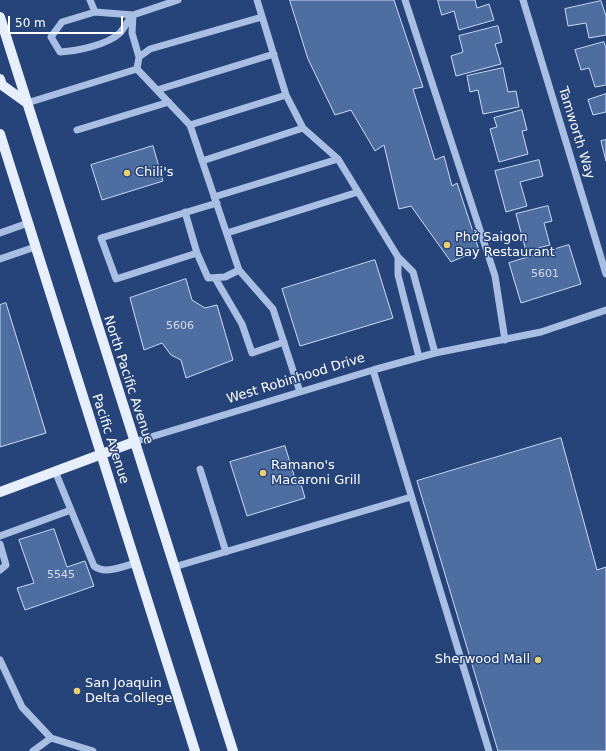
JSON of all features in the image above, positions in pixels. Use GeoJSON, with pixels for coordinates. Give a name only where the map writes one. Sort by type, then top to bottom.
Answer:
{"type":"FeatureCollection","features":[{"type":"Feature","properties":{"kind":"main road","name":"North Pacific Avenue"},"geometry":{"type":"LineString","coordinates":[[0,17],[232,751]]}},
{"type":"Feature","properties":{"kind":"main road"},"geometry":{"type":"LineString","coordinates":[[0,79],[2,85],[27,103]]}},
{"type":"Feature","properties":{"kind":"main road","name":"Pacific Avenue"},"geometry":{"type":"LineString","coordinates":[[0,134],[195,751]]}},
{"type":"Feature","properties":{"kind":"main road","name":"West Robinhood Drive"},"geometry":{"type":"LineString","coordinates":[[0,492],[100,453],[134,442]]}},
{"type":"Feature","properties":{"kind":"street"},"geometry":{"type":"LineString","coordinates":[[90,0],[95,12]]}},
{"type":"Feature","properties":{"kind":"street"},"geometry":{"type":"LineString","coordinates":[[133,14],[120,32],[111,40],[76,51],[60,52],[52,37],[62,22],[95,12],[133,14],[178,0]]}},
{"type":"Feature","properties":{"kind":"street"},"geometry":{"type":"LineString","coordinates":[[257,0],[286,94],[303,128],[338,159],[398,257],[413,272],[435,353]]}},
{"type":"Feature","properties":{"kind":"street"},"geometry":{"type":"LineString","coordinates":[[405,0],[495,276],[505,340]]}},
{"type":"Feature","properties":{"kind":"street","name":"Tamworth Way"},"geometry":{"type":"LineString","coordinates":[[523,0],[606,274]]}},
{"type":"Feature","properties":{"kind":"street"},"geometry":{"type":"LineString","coordinates":[[133,14],[132,33],[139,57],[137,69]]}},
{"type":"Feature","properties":{"kind":"street"},"geometry":{"type":"LineString","coordinates":[[139,57],[150,49],[262,17]]}},
{"type":"Feature","properties":{"kind":"street"},"geometry":{"type":"LineString","coordinates":[[157,90],[274,54]]}},
{"type":"Feature","properties":{"kind":"street"},"geometry":{"type":"LineString","coordinates":[[27,103],[137,69]]}},
{"type":"Feature","properties":{"kind":"street"},"geometry":{"type":"LineString","coordinates":[[137,69],[190,125],[239,270],[273,309],[300,392]]}},
{"type":"Feature","properties":{"kind":"street"},"geometry":{"type":"LineString","coordinates":[[190,125],[286,94]]}},
{"type":"Feature","properties":{"kind":"street"},"geometry":{"type":"LineString","coordinates":[[77,130],[169,102]]}},
{"type":"Feature","properties":{"kind":"street"},"geometry":{"type":"LineString","coordinates":[[202,161],[303,128]]}},
{"type":"Feature","properties":{"kind":"street"},"geometry":{"type":"LineString","coordinates":[[197,253],[116,279],[101,238],[185,212],[338,159]]}},
{"type":"Feature","properties":{"kind":"street"},"geometry":{"type":"LineString","coordinates":[[226,233],[358,192]]}},
{"type":"Feature","properties":{"kind":"street"},"geometry":{"type":"LineString","coordinates":[[185,212],[197,253],[211,278],[242,324],[252,353],[284,342]]}},
{"type":"Feature","properties":{"kind":"street"},"geometry":{"type":"LineString","coordinates":[[0,233],[28,224]]}},
{"type":"Feature","properties":{"kind":"street"},"geometry":{"type":"LineString","coordinates":[[0,260],[36,247]]}},
{"type":"Feature","properties":{"kind":"street"},"geometry":{"type":"LineString","coordinates":[[398,257],[398,276],[419,357]]}},
{"type":"Feature","properties":{"kind":"street"},"geometry":{"type":"LineString","coordinates":[[211,278],[225,276],[239,270]]}},
{"type":"Feature","properties":{"kind":"street","name":"West Robinhood Drive"},"geometry":{"type":"LineString","coordinates":[[134,442],[419,357],[541,332],[606,310]]}},
{"type":"Feature","properties":{"kind":"street"},"geometry":{"type":"LineString","coordinates":[[373,370],[489,751]]}},
{"type":"Feature","properties":{"kind":"street"},"geometry":{"type":"LineString","coordinates":[[200,469],[226,552]]}},
{"type":"Feature","properties":{"kind":"street"},"geometry":{"type":"LineString","coordinates":[[54,471],[94,566],[98,570],[105,571],[136,563]]}},
{"type":"Feature","properties":{"kind":"street"},"geometry":{"type":"LineString","coordinates":[[174,567],[411,497]]}},
{"type":"Feature","properties":{"kind":"street"},"geometry":{"type":"LineString","coordinates":[[0,536],[71,510]]}},
{"type":"Feature","properties":{"kind":"street"},"geometry":{"type":"LineString","coordinates":[[0,544],[6,565],[0,570]]}},
{"type":"Feature","properties":{"kind":"street"},"geometry":{"type":"LineString","coordinates":[[0,660],[22,707],[51,738],[92,751]]}},
{"type":"Feature","properties":{"kind":"street"},"geometry":{"type":"LineString","coordinates":[[33,751],[51,738]]}},
{"type":"Feature","properties":{"kind":"building"},"geometry":{"type":"Polygon","coordinates":[[[290,0],[394,0],[423,87],[413,89],[435,160],[444,156],[452,186],[457,183],[479,250],[451,262],[411,206],[399,209],[384,145],[375,151],[351,110],[335,115],[308,59],[290,0]]]}},
{"type":"Feature","properties":{"kind":"building"},"geometry":{"type":"Polygon","coordinates":[[[438,0],[475,0],[477,8],[489,4],[494,20],[459,30],[454,11],[442,15],[438,0]]]}},
{"type":"Feature","properties":{"kind":"building"},"geometry":{"type":"Polygon","coordinates":[[[601,1],[606,16],[606,35],[589,38],[586,23],[568,26],[565,9],[601,1]]]}},
{"type":"Feature","properties":{"kind":"building"},"geometry":{"type":"Polygon","coordinates":[[[498,26],[502,42],[495,44],[501,64],[456,76],[451,56],[463,52],[459,36],[498,26]]]}},
{"type":"Feature","properties":{"kind":"building"},"geometry":{"type":"Polygon","coordinates":[[[604,42],[606,48],[606,85],[595,87],[589,68],[581,70],[575,50],[604,42]]]}},
{"type":"Feature","properties":{"kind":"building"},"geometry":{"type":"Polygon","coordinates":[[[503,68],[508,92],[516,91],[519,107],[483,114],[478,90],[470,92],[467,76],[503,68]]]}},
{"type":"Feature","properties":{"kind":"building"},"geometry":{"type":"Polygon","coordinates":[[[606,94],[606,112],[593,115],[588,100],[606,94]]]}},
{"type":"Feature","properties":{"kind":"building"},"geometry":{"type":"Polygon","coordinates":[[[522,110],[527,130],[522,131],[528,154],[499,162],[490,129],[497,127],[494,118],[522,110]]]}},
{"type":"Feature","properties":{"kind":"building"},"geometry":{"type":"Polygon","coordinates":[[[606,140],[606,161],[601,141],[606,140]]]}},
{"type":"Feature","properties":{"kind":"building","name":"Chili's"},"geometry":{"type":"Polygon","coordinates":[[[153,146],[163,181],[102,200],[91,165],[153,146]]]}},
{"type":"Feature","properties":{"kind":"building"},"geometry":{"type":"Polygon","coordinates":[[[539,160],[543,176],[520,182],[527,206],[506,212],[495,171],[539,160]]]}},
{"type":"Feature","properties":{"kind":"building"},"geometry":{"type":"Polygon","coordinates":[[[548,206],[552,221],[544,223],[550,245],[526,251],[516,214],[548,206]]]}},
{"type":"Feature","properties":{"kind":"building"},"geometry":{"type":"Polygon","coordinates":[[[569,245],[581,284],[521,303],[509,263],[569,245]]]}},
{"type":"Feature","properties":{"kind":"building"},"geometry":{"type":"Polygon","coordinates":[[[375,260],[393,318],[300,346],[282,289],[375,260]]]}},
{"type":"Feature","properties":{"kind":"building"},"geometry":{"type":"Polygon","coordinates":[[[186,279],[192,300],[205,308],[217,305],[233,360],[186,378],[181,360],[171,355],[162,343],[144,350],[130,298],[186,279]]]}},
{"type":"Feature","properties":{"kind":"building"},"geometry":{"type":"Polygon","coordinates":[[[6,303],[46,433],[0,447],[0,305],[6,303]]]}},
{"type":"Feature","properties":{"kind":"building","name":"Sherwood Mall"},"geometry":{"type":"Polygon","coordinates":[[[561,438],[597,570],[606,567],[606,751],[498,751],[417,481],[561,438]]]}},
{"type":"Feature","properties":{"kind":"building","name":"Ramano's Macaroni Grill"},"geometry":{"type":"Polygon","coordinates":[[[285,446],[297,485],[301,484],[305,498],[247,516],[230,462],[285,446]]]}},
{"type":"Feature","properties":{"kind":"building"},"geometry":{"type":"Polygon","coordinates":[[[54,529],[67,567],[85,561],[94,586],[25,610],[17,588],[34,583],[19,540],[54,529]]]}},
{"type":"Feature","properties":{"kind":"place","name":"Chili's"},"geometry":{"type":"Point","coordinates":[127,173]}},
{"type":"Feature","properties":{"kind":"place","name":"Phở Saigon Bay Restaurant"},"geometry":{"type":"Point","coordinates":[447,245]}},
{"type":"Feature","properties":{"kind":"place","name":"Ramano's Macaroni Grill"},"geometry":{"type":"Point","coordinates":[263,473]}},
{"type":"Feature","properties":{"kind":"place","name":"Sherwood Mall"},"geometry":{"type":"Point","coordinates":[538,660]}},
{"type":"Feature","properties":{"kind":"place","name":"San Joaquin Delta College"},"geometry":{"type":"Point","coordinates":[77,691]}}]}
